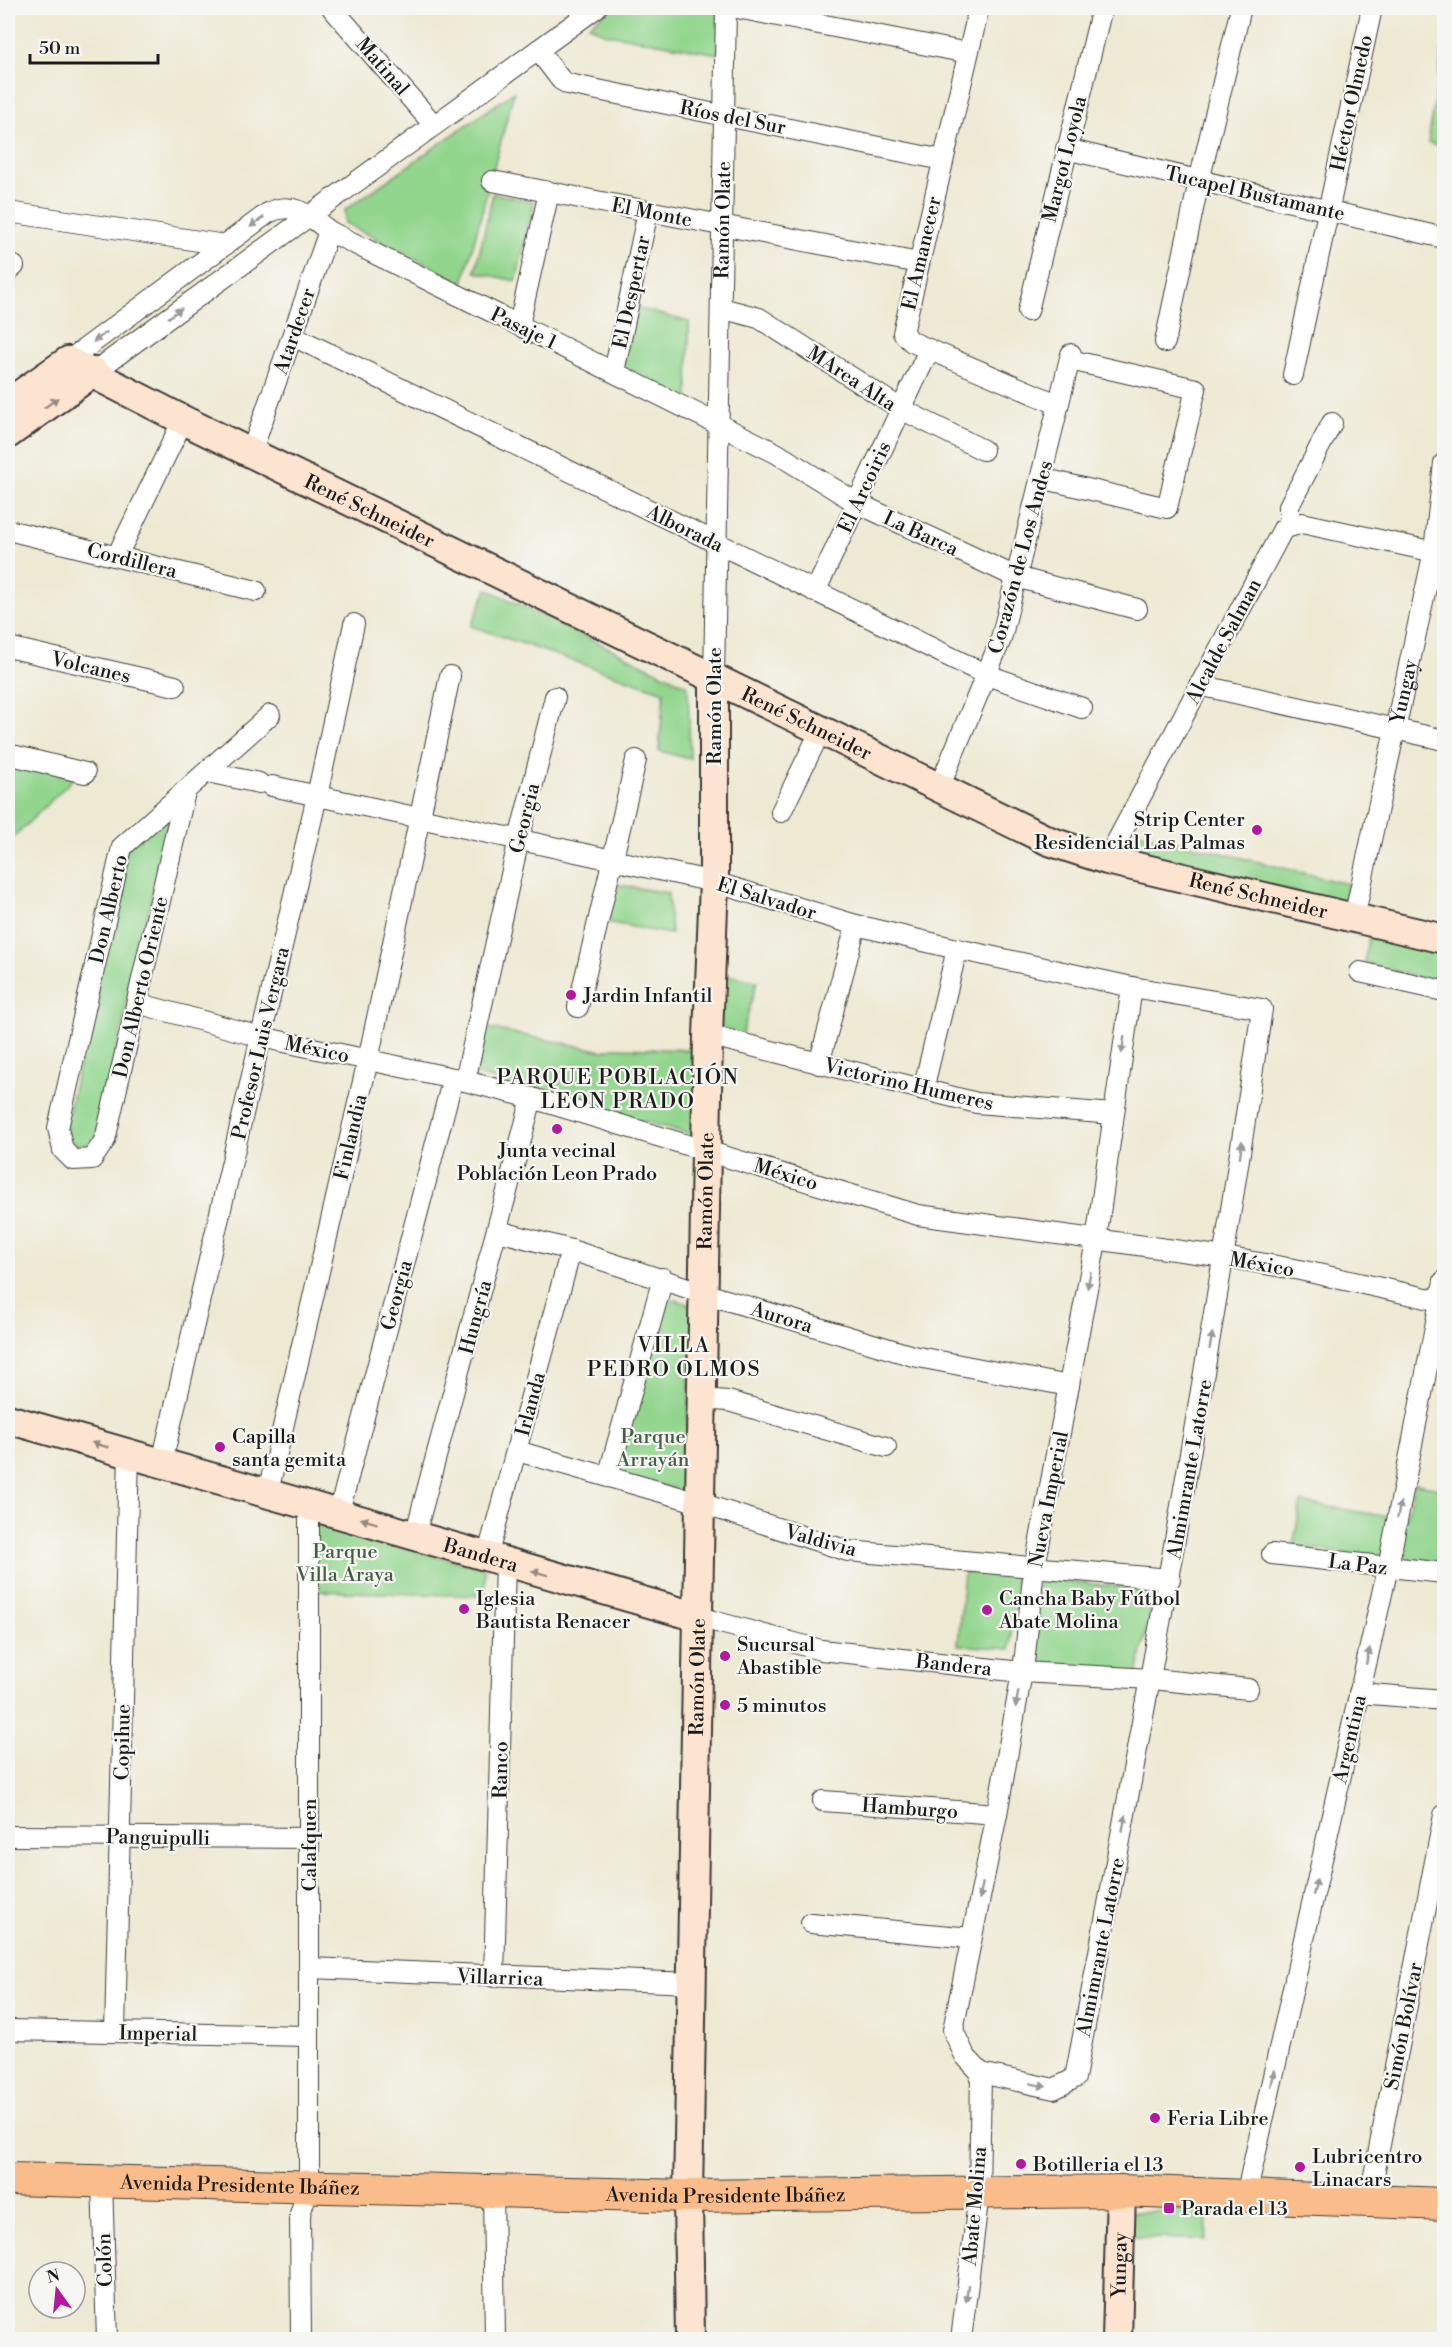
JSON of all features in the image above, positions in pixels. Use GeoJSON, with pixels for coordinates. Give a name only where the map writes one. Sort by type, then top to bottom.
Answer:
{"type":"FeatureCollection","features":[{"type":"Feature","properties":{"kind":"main road","name":"Avenida Presidente Ibáñez"},"geometry":{"type":"LineString","coordinates":[[8,2179],[688,2196],[1121,2191],[1444,2204]]}},
{"type":"Feature","properties":{"kind":"street","name":"Matinal"},"geometry":{"type":"LineString","coordinates":[[332,8],[434,125]]}},
{"type":"Feature","properties":{"kind":"street"},"geometry":{"type":"LineString","coordinates":[[8,434],[596,8]]}},
{"type":"Feature","properties":{"kind":"street","name":"Ramón Olate"},"geometry":{"type":"LineString","coordinates":[[690,2340],[688,2196],[708,1035],[714,882],[714,679],[726,8]]}},
{"type":"Feature","properties":{"kind":"street"},"geometry":{"type":"LineString","coordinates":[[737,8],[968,53]]}},
{"type":"Feature","properties":{"kind":"street","name":"El Amanecer"},"geometry":{"type":"LineString","coordinates":[[979,8],[903,333],[906,338],[929,350],[1058,404]]}},
{"type":"Feature","properties":{"kind":"street","name":"Margot Loyola"},"geometry":{"type":"LineString","coordinates":[[1029,311],[1065,149],[1102,8]]}},
{"type":"Feature","properties":{"kind":"street"},"geometry":{"type":"LineString","coordinates":[[1165,342],[1199,181],[1241,8]]}},
{"type":"Feature","properties":{"kind":"street","name":"Héctor Olmedo"},"geometry":{"type":"LineString","coordinates":[[1293,375],[1372,8]]}},
{"type":"Feature","properties":{"kind":"street","name":"Ríos del Sur"},"geometry":{"type":"LineString","coordinates":[[538,50],[561,80],[568,84],[943,160]]}},
{"type":"Feature","properties":{"kind":"street","name":"Tucapel Bustamante"},"geometry":{"type":"LineString","coordinates":[[1065,149],[1444,238]]}},
{"type":"Feature","properties":{"kind":"street","name":"El Monte"},"geometry":{"type":"LineString","coordinates":[[492,181],[919,263]]}},
{"type":"Feature","properties":{"kind":"street"},"geometry":{"type":"LineString","coordinates":[[519,325],[549,192]]}},
{"type":"Feature","properties":{"kind":"street"},"geometry":{"type":"LineString","coordinates":[[8,403],[274,210],[289,207],[310,215],[329,231]]}},
{"type":"Feature","properties":{"kind":"street"},"geometry":{"type":"LineString","coordinates":[[8,212],[225,244]]}},
{"type":"Feature","properties":{"kind":"street","name":"El Despertar"},"geometry":{"type":"LineString","coordinates":[[614,372],[648,212]]}},
{"type":"Feature","properties":{"kind":"street","name":"Pasaje 1"},"geometry":{"type":"LineString","coordinates":[[329,231],[719,424]]}},
{"type":"Feature","properties":{"kind":"street","name":"Atardecer"},"geometry":{"type":"LineString","coordinates":[[251,453],[329,231]]}},
{"type":"Feature","properties":{"kind":"street","name":"MArea Alta"},"geometry":{"type":"LineString","coordinates":[[721,308],[759,318],[901,409],[983,450]]}},
{"type":"Feature","properties":{"kind":"street","name":"Alborada"},"geometry":{"type":"LineString","coordinates":[[293,336],[987,675],[1082,708]]}},
{"type":"Feature","properties":{"kind":"street","name":"El Arcoiris"},"geometry":{"type":"LineString","coordinates":[[815,592],[929,350]]}},
{"type":"Feature","properties":{"kind":"street","name":"Corazón de Los Andes"},"geometry":{"type":"LineString","coordinates":[[939,788],[1001,639],[1070,357],[1196,389],[1167,508],[1041,478]]}},
{"type":"Feature","properties":{"kind":"street","name":"René Schneider"},"geometry":{"type":"LineString","coordinates":[[68,361],[94,372],[183,420],[1049,841],[1107,860],[1444,939]]}},
{"type":"Feature","properties":{"kind":"street"},"geometry":{"type":"LineString","coordinates":[[117,556],[183,420]]}},
{"type":"Feature","properties":{"kind":"street","name":"Alcalde Salman"},"geometry":{"type":"LineString","coordinates":[[1107,860],[1279,534],[1289,526],[1289,506],[1332,423]]}},
{"type":"Feature","properties":{"kind":"street","name":"La Barca"},"geometry":{"type":"LineString","coordinates":[[719,424],[776,453],[857,503],[1016,577],[1137,609]]}},
{"type":"Feature","properties":{"kind":"street","name":"Yungay"},"geometry":{"type":"LineString","coordinates":[[1354,918],[1395,729],[1439,552],[1444,463]]}},
{"type":"Feature","properties":{"kind":"street"},"geometry":{"type":"LineString","coordinates":[[1289,526],[1302,524],[1439,552]]}},
{"type":"Feature","properties":{"kind":"street","name":"Cordillera"},"geometry":{"type":"LineString","coordinates":[[8,530],[256,591]]}},
{"type":"Feature","properties":{"kind":"street","name":"Profesor Luis Vergara"},"geometry":{"type":"LineString","coordinates":[[162,1462],[317,796],[354,624]]}},
{"type":"Feature","properties":{"kind":"street","name":"Volcanes"},"geometry":{"type":"LineString","coordinates":[[8,647],[175,686]]}},
{"type":"Feature","properties":{"kind":"street","name":"Finlandia"},"geometry":{"type":"LineString","coordinates":[[268,1491],[368,1060],[450,676]]}},
{"type":"Feature","properties":{"kind":"street"},"geometry":{"type":"LineString","coordinates":[[1199,685],[1444,740]]}},
{"type":"Feature","properties":{"kind":"street","name":"Georgia"},"geometry":{"type":"LineString","coordinates":[[339,1512],[459,1080],[555,697]]}},
{"type":"Feature","properties":{"kind":"street","name":"Don Alberto"},"geometry":{"type":"LineString","coordinates":[[73,1160],[63,1150],[58,1128],[122,847],[270,715]]}},
{"type":"Feature","properties":{"kind":"street"},"geometry":{"type":"LineString","coordinates":[[781,812],[820,730]]}},
{"type":"Feature","properties":{"kind":"street"},"geometry":{"type":"LineString","coordinates":[[8,754],[85,773]]}},
{"type":"Feature","properties":{"kind":"street"},"geometry":{"type":"LineString","coordinates":[[578,1006],[636,760]]}},
{"type":"Feature","properties":{"kind":"street","name":"El Salvador"},"geometry":{"type":"LineString","coordinates":[[207,772],[714,882],[856,925],[957,949],[1132,987],[1262,1009]]}},
{"type":"Feature","properties":{"kind":"street","name":"Don Alberto Oriente"},"geometry":{"type":"LineString","coordinates":[[73,1160],[92,1159],[105,1140],[185,792]]}},
{"type":"Feature","properties":{"kind":"street"},"geometry":{"type":"LineString","coordinates":[[819,1064],[856,925]]}},
{"type":"Feature","properties":{"kind":"street"},"geometry":{"type":"LineString","coordinates":[[923,1090],[957,949]]}},
{"type":"Feature","properties":{"kind":"street"},"geometry":{"type":"LineString","coordinates":[[1360,972],[1444,991]]}},
{"type":"Feature","properties":{"kind":"street","name":"Nueva Imperial"},"geometry":{"type":"LineString","coordinates":[[981,2073],[965,2056],[953,2030],[997,1815],[1021,1672],[1035,1567],[1096,1241],[1132,987]]}},
{"type":"Feature","properties":{"kind":"street","name":"México"},"geometry":{"type":"LineString","coordinates":[[136,1003],[261,1037],[532,1098],[918,1215],[1225,1257],[1443,1301]]}},
{"type":"Feature","properties":{"kind":"street","name":"Almimrante Latorre"},"geometry":{"type":"LineString","coordinates":[[981,2073],[1054,2089],[1075,2078],[1170,1579],[1225,1257],[1262,1009]]}},
{"type":"Feature","properties":{"kind":"street","name":"Victorino Humeres"},"geometry":{"type":"LineString","coordinates":[[708,1035],[976,1103],[1113,1114]]}},
{"type":"Feature","properties":{"kind":"street","name":"Hungría"},"geometry":{"type":"LineString","coordinates":[[415,1535],[532,1098]]}},
{"type":"Feature","properties":{"kind":"street","name":"Aurora"},"geometry":{"type":"LineString","coordinates":[[498,1231],[571,1250],[913,1356],[1069,1386]]}},
{"type":"Feature","properties":{"kind":"street","name":"Irlanda"},"geometry":{"type":"LineString","coordinates":[[496,1560],[517,1451],[571,1250]]}},
{"type":"Feature","properties":{"kind":"street"},"geometry":{"type":"LineString","coordinates":[[608,1477],[663,1278]]}},
{"type":"Feature","properties":{"kind":"street","name":"Argentina"},"geometry":{"type":"LineString","coordinates":[[1246,2196],[1388,1568],[1443,1301],[1444,1281]]}},
{"type":"Feature","properties":{"kind":"street"},"geometry":{"type":"LineString","coordinates":[[702,1399],[728,1401],[886,1447]]}},
{"type":"Feature","properties":{"kind":"street","name":"Bandera"},"geometry":{"type":"LineString","coordinates":[[8,1419],[268,1491],[496,1560],[821,1650],[1021,1672],[1152,1679],[1248,1689]]}},
{"type":"Feature","properties":{"kind":"street","name":"Valdivia"},"geometry":{"type":"LineString","coordinates":[[517,1451],[700,1503],[848,1551],[1170,1579]]}},
{"type":"Feature","properties":{"kind":"street","name":"Copihue"},"geometry":{"type":"LineString","coordinates":[[115,2032],[129,1452]]}},
{"type":"Feature","properties":{"kind":"street","name":"Calafquen"},"geometry":{"type":"LineString","coordinates":[[301,2340],[300,2214],[309,2187],[309,1503]]}},
{"type":"Feature","properties":{"kind":"street","name":"La Paz"},"geometry":{"type":"LineString","coordinates":[[1272,1554],[1444,1573]]}},
{"type":"Feature","properties":{"kind":"street","name":"Ranco"},"geometry":{"type":"LineString","coordinates":[[494,1977],[496,1560]]}},
{"type":"Feature","properties":{"kind":"street"},"geometry":{"type":"LineString","coordinates":[[1359,1693],[1444,1700]]}},
{"type":"Feature","properties":{"kind":"street","name":"Hamburgo"},"geometry":{"type":"LineString","coordinates":[[822,1801],[997,1815]]}},
{"type":"Feature","properties":{"kind":"street","name":"Simón Bolívar"},"geometry":{"type":"LineString","coordinates":[[1369,2201],[1444,1815]]}},
{"type":"Feature","properties":{"kind":"street","name":"Panguipulli"},"geometry":{"type":"LineString","coordinates":[[8,1836],[309,1838]]}},
{"type":"Feature","properties":{"kind":"street"},"geometry":{"type":"LineString","coordinates":[[811,1923],[971,1938]]}},
{"type":"Feature","properties":{"kind":"street","name":"Villarrica"},"geometry":{"type":"LineString","coordinates":[[309,1968],[692,1983]]}},
{"type":"Feature","properties":{"kind":"street","name":"Imperial"},"geometry":{"type":"LineString","coordinates":[[8,2030],[309,2036]]}},
{"type":"Feature","properties":{"kind":"street","name":"Abate Molina"},"geometry":{"type":"LineString","coordinates":[[961,2340],[979,2193],[981,2073]]}},
{"type":"Feature","properties":{"kind":"street","name":"Colón"},"geometry":{"type":"LineString","coordinates":[[102,2181],[107,2340]]}},
{"type":"Feature","properties":{"kind":"street"},"geometry":{"type":"LineString","coordinates":[[493,2191],[495,2340]]}},
{"type":"Feature","properties":{"kind":"street","name":"Yungay"},"geometry":{"type":"LineString","coordinates":[[1117,2340],[1121,2191]]}},
{"type":"Feature","properties":{"kind":"green space"},"geometry":{"type":"Polygon","coordinates":[[[612,8],[719,8],[718,54],[603,33],[589,25],[612,8]]]}},
{"type":"Feature","properties":{"kind":"green space"},"geometry":{"type":"Polygon","coordinates":[[[1444,39],[1444,147],[1428,143],[1444,39]]]}},
{"type":"Feature","properties":{"kind":"green space"},"geometry":{"type":"Polygon","coordinates":[[[514,92],[463,283],[345,223],[345,210],[514,92]]]}},
{"type":"Feature","properties":{"kind":"green space"},"geometry":{"type":"Polygon","coordinates":[[[493,193],[534,202],[516,281],[475,272],[493,193]]]}},
{"type":"Feature","properties":{"kind":"green space"},"geometry":{"type":"Polygon","coordinates":[[[634,307],[689,322],[688,404],[621,371],[634,307]]]}},
{"type":"Feature","properties":{"kind":"green space"},"geometry":{"type":"Polygon","coordinates":[[[487,589],[688,686],[690,759],[659,751],[664,692],[471,626],[487,589]]]}},
{"type":"Feature","properties":{"kind":"green space"},"geometry":{"type":"Polygon","coordinates":[[[8,760],[74,778],[8,843],[8,760]]]}},
{"type":"Feature","properties":{"kind":"green space"},"geometry":{"type":"Polygon","coordinates":[[[171,814],[95,1142],[82,1146],[71,1141],[65,1128],[126,849],[171,814]]]}},
{"type":"Feature","properties":{"kind":"green space"},"geometry":{"type":"Polygon","coordinates":[[[1137,832],[1348,884],[1344,905],[1131,848],[1137,832]]]}},
{"type":"Feature","properties":{"kind":"green space"},"geometry":{"type":"Polygon","coordinates":[[[613,884],[668,893],[671,934],[605,922],[613,884]]]}},
{"type":"Feature","properties":{"kind":"green space"},"geometry":{"type":"Polygon","coordinates":[[[1370,931],[1444,947],[1444,984],[1364,963],[1370,931]]]}},
{"type":"Feature","properties":{"kind":"green space"},"geometry":{"type":"Polygon","coordinates":[[[716,973],[757,981],[742,1035],[714,1027],[716,973]]]}},
{"type":"Feature","properties":{"kind":"green space"},"geometry":{"type":"Polygon","coordinates":[[[482,1027],[603,1051],[613,1048],[697,1050],[704,1138],[473,1074],[482,1027]]]}},
{"type":"Feature","properties":{"kind":"green space","name":"Parque Arrayán"},"geometry":{"type":"Polygon","coordinates":[[[661,1296],[693,1305],[684,1491],[611,1473],[661,1296]]]}},
{"type":"Feature","properties":{"kind":"green space"},"geometry":{"type":"Polygon","coordinates":[[[1414,1483],[1444,1489],[1444,1567],[1293,1546],[1301,1502],[1406,1520],[1414,1483]]]}},
{"type":"Feature","properties":{"kind":"green space","name":"Parque Villa Araya"},"geometry":{"type":"Polygon","coordinates":[[[312,1522],[485,1569],[485,1596],[316,1591],[312,1522]]]}},
{"type":"Feature","properties":{"kind":"green space","name":"Cancha Baby Fútbol Abate Molina"},"geometry":{"type":"Polygon","coordinates":[[[964,1571],[1016,1575],[1010,1649],[958,1645],[964,1571]]]}},
{"type":"Feature","properties":{"kind":"green space"},"geometry":{"type":"Polygon","coordinates":[[[1039,1579],[1155,1590],[1137,1675],[1024,1668],[1039,1579]]]}},
{"type":"Feature","properties":{"kind":"green space"},"geometry":{"type":"Polygon","coordinates":[[[1209,2210],[1206,2240],[1131,2237],[1131,2212],[1209,2210]]]}},
{"type":"Feature","properties":{"kind":"place","name":"Strip Center Residencial Las Palmas"},"geometry":{"type":"Point","coordinates":[1257,830]}},
{"type":"Feature","properties":{"kind":"place","name":"Jardin Infantil"},"geometry":{"type":"Point","coordinates":[571,995]}},
{"type":"Feature","properties":{"kind":"place","name":"Junta vecinal Población Leon Prado"},"geometry":{"type":"Point","coordinates":[557,1129]}},
{"type":"Feature","properties":{"kind":"place","name":"Capilla santa gemita"},"geometry":{"type":"Point","coordinates":[220,1447]}},
{"type":"Feature","properties":{"kind":"place","name":"Iglesia Bautista Renacer"},"geometry":{"type":"Point","coordinates":[464,1609]}},
{"type":"Feature","properties":{"kind":"place","name":"Cancha Baby Fútbol Abate Molina"},"geometry":{"type":"Point","coordinates":[987,1610]}},
{"type":"Feature","properties":{"kind":"place","name":"Sucursal Abastible"},"geometry":{"type":"Point","coordinates":[725,1656]}},
{"type":"Feature","properties":{"kind":"place","name":"5 minutos"},"geometry":{"type":"Point","coordinates":[725,1705]}},
{"type":"Feature","properties":{"kind":"place","name":"Feria Libre"},"geometry":{"type":"Point","coordinates":[1155,2118]}},
{"type":"Feature","properties":{"kind":"place","name":"Botilleria el 13"},"geometry":{"type":"Point","coordinates":[1021,2164]}},
{"type":"Feature","properties":{"kind":"place","name":"Lubricentro Linacars"},"geometry":{"type":"Point","coordinates":[1300,2167]}},
{"type":"Feature","properties":{"kind":"place","name":"Parada el 13"},"geometry":{"type":"Point","coordinates":[1169,2208]}},
{"type":"Feature","properties":{"kind":"district","name":"PARQUE POBLACIÓN LEON PRADO"},"geometry":{"type":"Point","coordinates":[618,1089]}},
{"type":"Feature","properties":{"kind":"district","name":"VILLA PEDRO OLMOS"},"geometry":{"type":"Point","coordinates":[674,1357]}}]}
